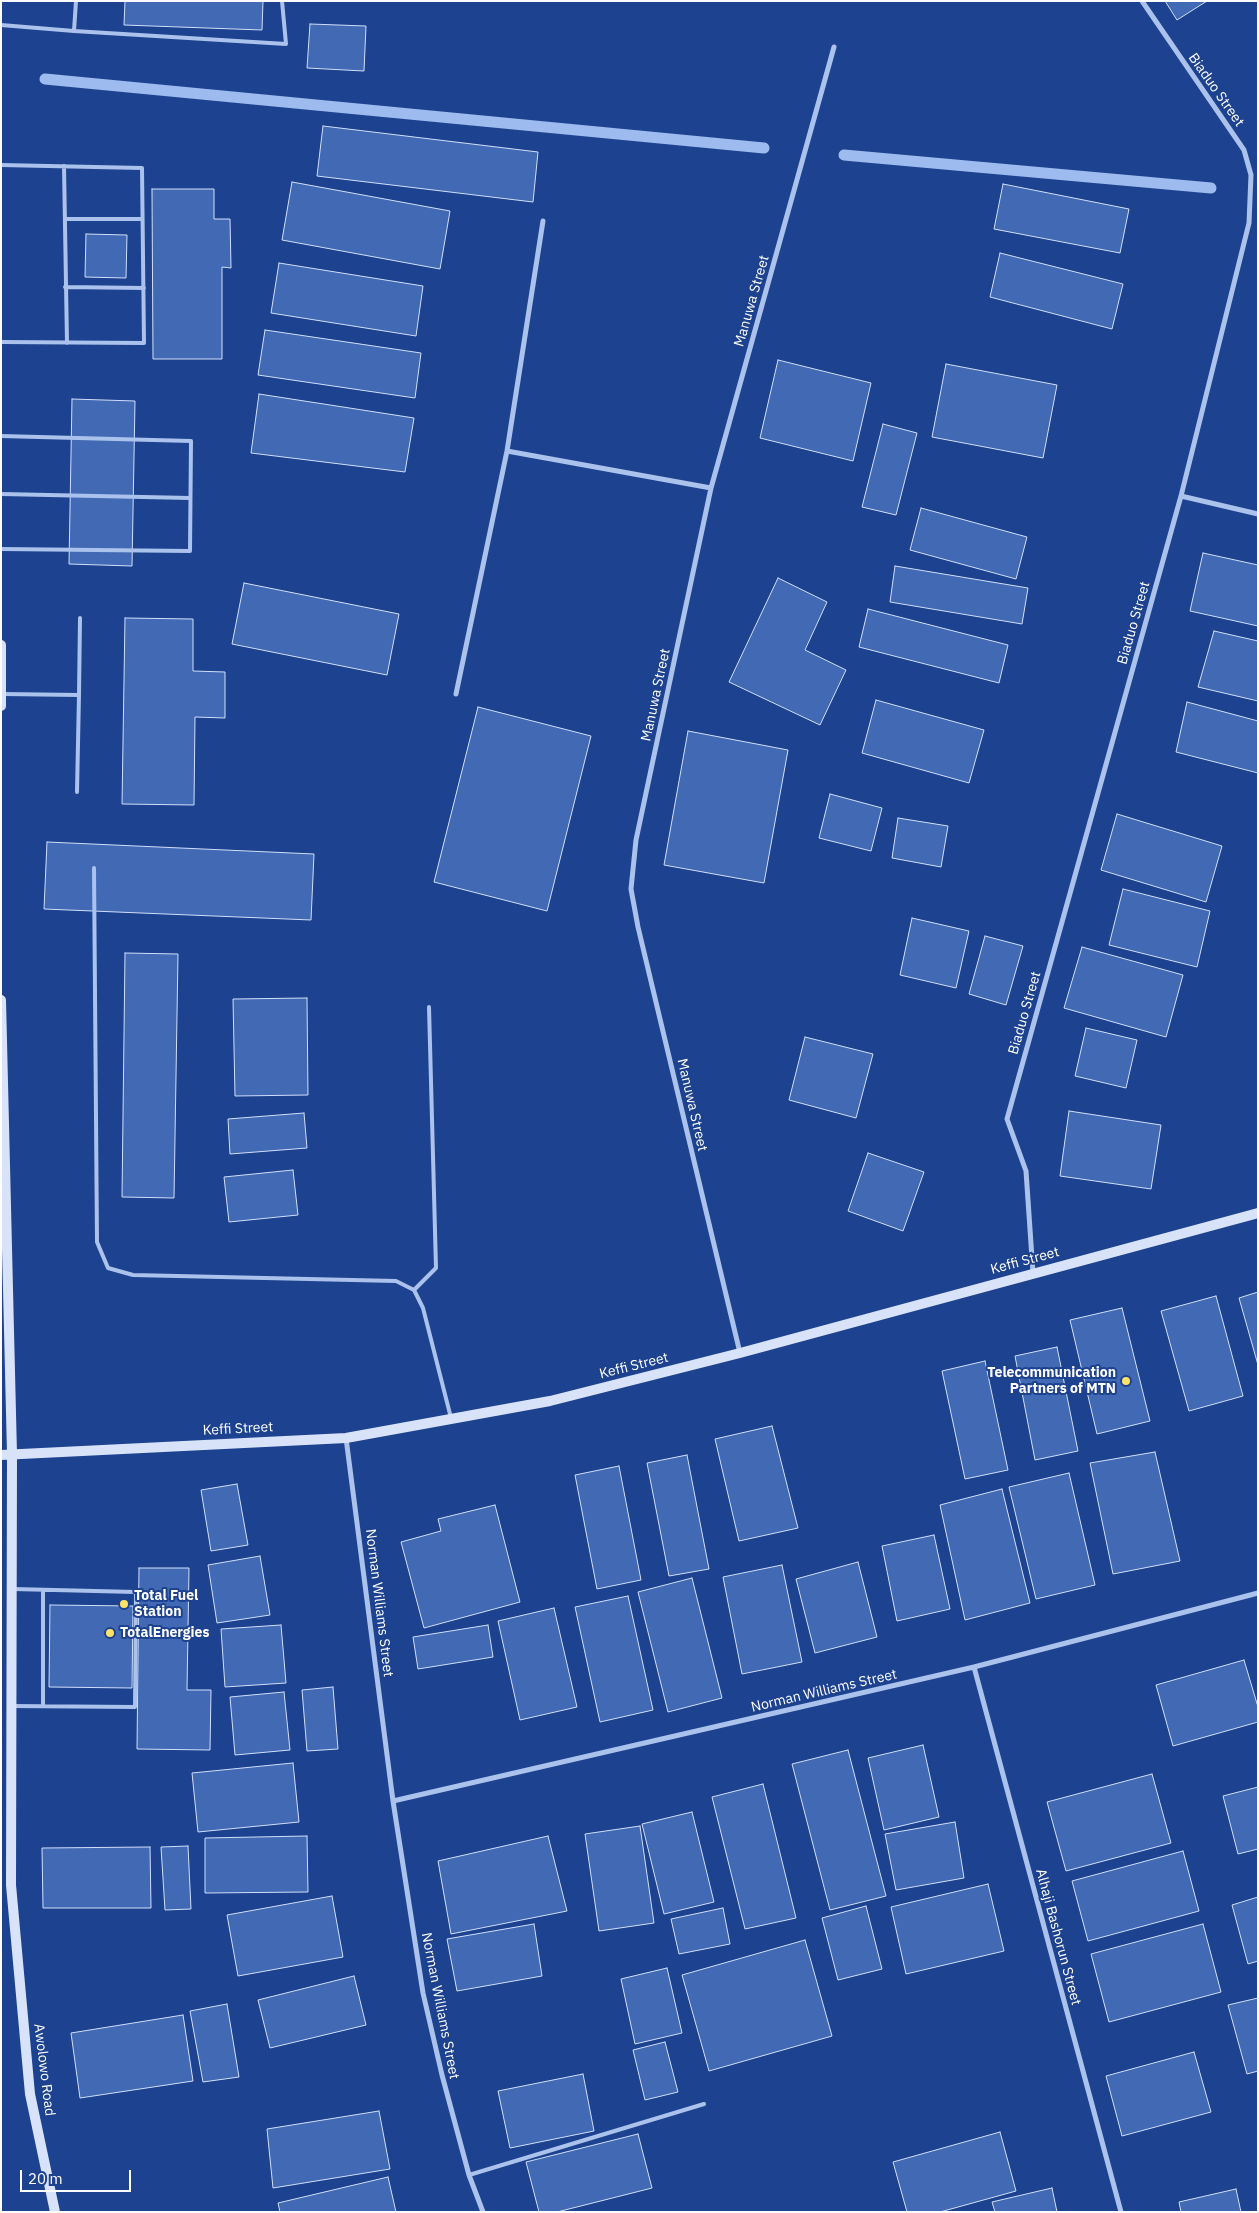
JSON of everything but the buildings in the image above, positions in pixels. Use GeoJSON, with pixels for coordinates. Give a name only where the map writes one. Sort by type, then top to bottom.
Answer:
{"type":"FeatureCollection","features":[{"type":"Feature","properties":{"kind":"main road"},"geometry":{"type":"LineString","coordinates":[[1,645],[1,706]]}},
{"type":"Feature","properties":{"kind":"main road","name":"Awolowo Road"},"geometry":{"type":"LineString","coordinates":[[1,1000],[7,1454],[12,1589],[11,1885],[30,2094],[55,2212]]}},
{"type":"Feature","properties":{"kind":"main road","name":"Keffi Street"},"geometry":{"type":"LineString","coordinates":[[7,1454],[346,1438],[550,1401],[740,1353],[1258,1213]]}},
{"type":"Feature","properties":{"kind":"street","name":"Biaduo Street"},"geometry":{"type":"LineString","coordinates":[[1033,1273],[1026,1171],[1006,1119],[1181,496],[1249,223],[1251,175],[1244,150],[1142,1]]}},
{"type":"Feature","properties":{"kind":"street","name":"Manuwa Street"},"geometry":{"type":"LineString","coordinates":[[740,1353],[638,927],[631,889],[636,840],[712,488],[834,47]]}},
{"type":"Feature","properties":{"kind":"street"},"geometry":{"type":"LineString","coordinates":[[456,694],[507,450],[543,221]]}},
{"type":"Feature","properties":{"kind":"street"},"geometry":{"type":"LineString","coordinates":[[507,450],[712,488]]}},
{"type":"Feature","properties":{"kind":"street"},"geometry":{"type":"LineString","coordinates":[[1181,496],[1258,514]]}},
{"type":"Feature","properties":{"kind":"street","name":"Norman Williams Street"},"geometry":{"type":"LineString","coordinates":[[346,1438],[393,1801],[423,1992],[468,2175],[482,2212]]}},
{"type":"Feature","properties":{"kind":"street","name":"Norman Williams Street"},"geometry":{"type":"LineString","coordinates":[[393,1801],[974,1667],[1258,1593]]}},
{"type":"Feature","properties":{"kind":"street","name":"Alhaji Bashorun Street"},"geometry":{"type":"LineString","coordinates":[[974,1667],[1121,2212]]}},
{"type":"Feature","properties":{"kind":"lane"},"geometry":{"type":"LineString","coordinates":[[74,31],[76,1]]}},
{"type":"Feature","properties":{"kind":"lane"},"geometry":{"type":"LineString","coordinates":[[1,25],[286,44],[282,1]]}},
{"type":"Feature","properties":{"kind":"lane"},"geometry":{"type":"LineString","coordinates":[[1,166],[142,168],[144,288],[144,342],[1,342]]}},
{"type":"Feature","properties":{"kind":"lane"},"geometry":{"type":"LineString","coordinates":[[64,166],[67,343]]}},
{"type":"Feature","properties":{"kind":"lane"},"geometry":{"type":"LineString","coordinates":[[65,219],[142,219]]}},
{"type":"Feature","properties":{"kind":"lane"},"geometry":{"type":"LineString","coordinates":[[66,288],[144,288]]}},
{"type":"Feature","properties":{"kind":"lane"},"geometry":{"type":"LineString","coordinates":[[1,436],[191,441],[190,551],[1,549]]}},
{"type":"Feature","properties":{"kind":"lane"},"geometry":{"type":"LineString","coordinates":[[1,494],[190,498]]}},
{"type":"Feature","properties":{"kind":"lane"},"geometry":{"type":"LineString","coordinates":[[77,792],[80,618]]}},
{"type":"Feature","properties":{"kind":"lane"},"geometry":{"type":"LineString","coordinates":[[2,694],[79,695]]}},
{"type":"Feature","properties":{"kind":"lane"},"geometry":{"type":"LineString","coordinates":[[94,868],[97,1242],[108,1268],[133,1275],[396,1281],[414,1290],[423,1308],[452,1419]]}},
{"type":"Feature","properties":{"kind":"lane"},"geometry":{"type":"LineString","coordinates":[[414,1290],[436,1268],[429,1007]]}},
{"type":"Feature","properties":{"kind":"lane"},"geometry":{"type":"LineString","coordinates":[[12,1589],[136,1592],[134,1633],[135,1707],[12,1706]]}},
{"type":"Feature","properties":{"kind":"lane"},"geometry":{"type":"LineString","coordinates":[[43,1590],[43,1706]]}},
{"type":"Feature","properties":{"kind":"lane"},"geometry":{"type":"LineString","coordinates":[[43,1632],[50,1632]]}},
{"type":"Feature","properties":{"kind":"lane"},"geometry":{"type":"LineString","coordinates":[[43,1665],[49,1665]]}},
{"type":"Feature","properties":{"kind":"lane"},"geometry":{"type":"LineString","coordinates":[[468,2175],[704,2104]]}},
{"type":"Feature","properties":{"kind":"waterway"},"geometry":{"type":"LineString","coordinates":[[45,79],[764,148]]}},
{"type":"Feature","properties":{"kind":"waterway"},"geometry":{"type":"LineString","coordinates":[[844,155],[1211,188]]}},
{"type":"Feature","properties":{"kind":"place","name":"Telecommunication Partners of MTN"},"geometry":{"type":"Point","coordinates":[1126,1381]}},
{"type":"Feature","properties":{"kind":"place","name":"Total Fuel Station"},"geometry":{"type":"Point","coordinates":[124,1604]}},
{"type":"Feature","properties":{"kind":"place","name":"TotalEnergies"},"geometry":{"type":"Point","coordinates":[110,1633]}}]}
